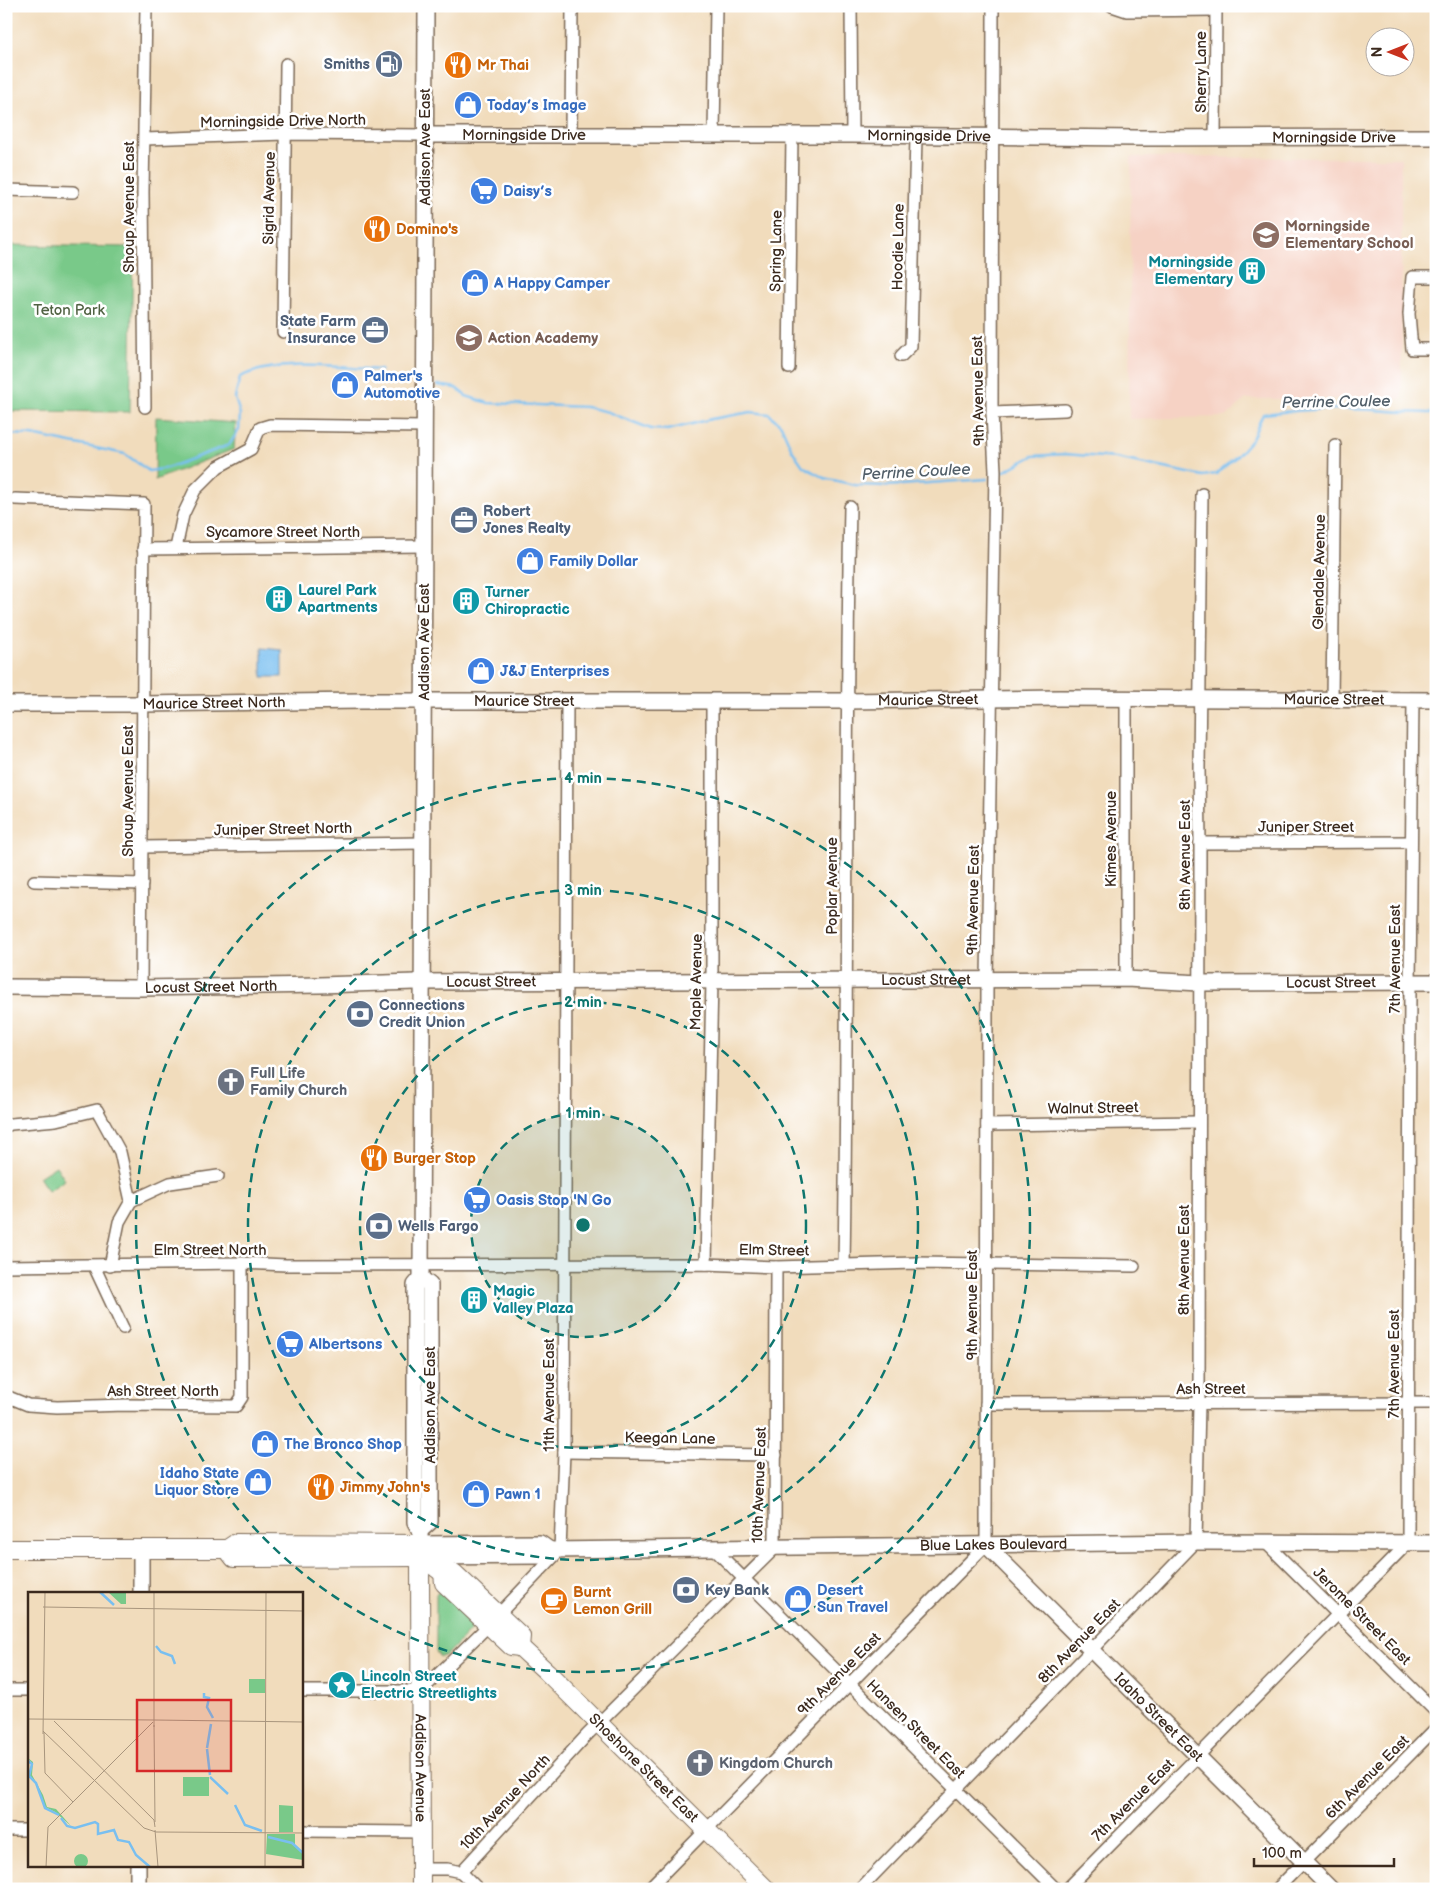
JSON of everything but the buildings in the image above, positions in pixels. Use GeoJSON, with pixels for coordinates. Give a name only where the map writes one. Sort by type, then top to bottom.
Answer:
{"type":"FeatureCollection","features":[{"type":"Feature","properties":{"kind":"main road"},"geometry":{"type":"LineString","coordinates":[[6,1549],[227,1549],[234,1558],[420,1544]]}},
{"type":"Feature","properties":{"kind":"main road","name":"Shoshone Street East"},"geometry":{"type":"LineString","coordinates":[[420,1544],[443,1573],[454,1573],[494,1620],[521,1636],[520,1647],[766,1889]]}},
{"type":"Feature","properties":{"kind":"main road","name":"Addison Avenue"},"geometry":{"type":"LineString","coordinates":[[420,1544],[422,1889]]}},
{"type":"Feature","properties":{"kind":"street","name":"Shoup Avenue East"},"geometry":{"type":"LineString","coordinates":[[145,407],[144,139],[146,6]]}},
{"type":"Feature","properties":{"kind":"street","name":"Addison Ave East"},"geometry":{"type":"LineString","coordinates":[[420,1544],[430,1522],[430,1284],[419,1269],[419,982],[423,843],[424,135],[426,6]]}},
{"type":"Feature","properties":{"kind":"street"},"geometry":{"type":"LineString","coordinates":[[571,134],[572,6]]}},
{"type":"Feature","properties":{"kind":"street"},"geometry":{"type":"LineString","coordinates":[[714,134],[716,6]]}},
{"type":"Feature","properties":{"kind":"street"},"geometry":{"type":"LineString","coordinates":[[851,6],[852,135]]}},
{"type":"Feature","properties":{"kind":"street","name":"9th Avenue East"},"geometry":{"type":"LineString","coordinates":[[648,1889],[986,1545],[987,980],[995,471],[992,413],[993,6]]}},
{"type":"Feature","properties":{"kind":"street"},"geometry":{"type":"LineString","coordinates":[[1112,6],[1127,11],[1216,8]]}},
{"type":"Feature","properties":{"kind":"street","name":"Sherry Lane"},"geometry":{"type":"LineString","coordinates":[[1215,138],[1216,8]]}},
{"type":"Feature","properties":{"kind":"street","name":"Sigrid Avenue"},"geometry":{"type":"LineString","coordinates":[[283,332],[286,64]]}},
{"type":"Feature","properties":{"kind":"street","name":"Morningside Drive North"},"geometry":{"type":"LineString","coordinates":[[144,139],[285,134],[424,135]]}},
{"type":"Feature","properties":{"kind":"street","name":"Morningside Drive"},"geometry":{"type":"LineString","coordinates":[[424,135],[714,134],[1215,138],[1436,137]]}},
{"type":"Feature","properties":{"kind":"street","name":"Spring Lane"},"geometry":{"type":"LineString","coordinates":[[789,368],[792,135]]}},
{"type":"Feature","properties":{"kind":"street","name":"Hoodie Lane"},"geometry":{"type":"LineString","coordinates":[[901,356],[911,346],[916,136]]}},
{"type":"Feature","properties":{"kind":"street"},"geometry":{"type":"LineString","coordinates":[[6,190],[72,192]]}},
{"type":"Feature","properties":{"kind":"street"},"geometry":{"type":"LineString","coordinates":[[1436,277],[1412,278],[1409,314],[1412,349],[1436,349]]}},
{"type":"Feature","properties":{"kind":"street"},"geometry":{"type":"LineString","coordinates":[[992,413],[1065,410]]}},
{"type":"Feature","properties":{"kind":"street"},"geometry":{"type":"LineString","coordinates":[[176,548],[183,515],[195,490],[218,467],[251,449],[260,428],[270,425],[424,427]]}},
{"type":"Feature","properties":{"kind":"street","name":"Glendale Avenue"},"geometry":{"type":"LineString","coordinates":[[1332,700],[1335,445]]}},
{"type":"Feature","properties":{"kind":"street","name":"8th Avenue East"},"geometry":{"type":"LineString","coordinates":[[860,1889],[1196,1542],[1199,1404],[1202,494]]}},
{"type":"Feature","properties":{"kind":"street","name":"Shoup Avenue East"},"geometry":{"type":"LineString","coordinates":[[15,499],[144,504],[141,988]]}},
{"type":"Feature","properties":{"kind":"street","name":"Poplar Avenue"},"geometry":{"type":"LineString","coordinates":[[844,1265],[850,506]]}},
{"type":"Feature","properties":{"kind":"street","name":"Sycamore Street North"},"geometry":{"type":"LineString","coordinates":[[143,548],[424,546]]}},
{"type":"Feature","properties":{"kind":"street","name":"Maurice Street"},"geometry":{"type":"LineString","coordinates":[[423,701],[847,701],[1200,698],[1436,700]]}},
{"type":"Feature","properties":{"kind":"street","name":"Kimes Avenue"},"geometry":{"type":"LineString","coordinates":[[1126,699],[1126,979]]}},
{"type":"Feature","properties":{"kind":"street","name":"11th Avenue East"},"geometry":{"type":"LineString","coordinates":[[555,1550],[564,1452],[567,700]]}},
{"type":"Feature","properties":{"kind":"street","name":"Maple Avenue"},"geometry":{"type":"LineString","coordinates":[[706,1264],[712,981],[712,700]]}},
{"type":"Feature","properties":{"kind":"street","name":"7th Avenue East"},"geometry":{"type":"LineString","coordinates":[[1067,1889],[1408,1543],[1413,700]]}},
{"type":"Feature","properties":{"kind":"street","name":"Maurice Street North"},"geometry":{"type":"LineString","coordinates":[[6,704],[423,701]]}},
{"type":"Feature","properties":{"kind":"street","name":"Juniper Street"},"geometry":{"type":"LineString","coordinates":[[1200,843],[1411,842]]}},
{"type":"Feature","properties":{"kind":"street","name":"Juniper Street North"},"geometry":{"type":"LineString","coordinates":[[143,847],[423,843]]}},
{"type":"Feature","properties":{"kind":"street"},"geometry":{"type":"LineString","coordinates":[[34,881],[142,884]]}},
{"type":"Feature","properties":{"kind":"street","name":"Locust Street"},"geometry":{"type":"LineString","coordinates":[[419,982],[1126,979],[1200,983],[1436,982]]}},
{"type":"Feature","properties":{"kind":"street","name":"Locust Street North"},"geometry":{"type":"LineString","coordinates":[[6,987],[141,988],[419,982]]}},
{"type":"Feature","properties":{"kind":"street"},"geometry":{"type":"LineString","coordinates":[[8,1125],[56,1120],[97,1110],[120,1152],[130,1201]]}},
{"type":"Feature","properties":{"kind":"street","name":"Walnut Street"},"geometry":{"type":"LineString","coordinates":[[987,1125],[1199,1122]]}},
{"type":"Feature","properties":{"kind":"street"},"geometry":{"type":"LineString","coordinates":[[110,1266],[119,1222],[130,1201],[170,1183],[218,1176]]}},
{"type":"Feature","properties":{"kind":"street","name":"Elm Street North"},"geometry":{"type":"LineString","coordinates":[[6,1266],[242,1263],[419,1269]]}},
{"type":"Feature","properties":{"kind":"street","name":"Ash Street North"},"geometry":{"type":"LineString","coordinates":[[6,1396],[28,1405],[57,1407],[126,1405],[236,1406],[242,1397],[242,1263]]}},
{"type":"Feature","properties":{"kind":"street","name":"Elm Street"},"geometry":{"type":"LineString","coordinates":[[419,1269],[565,1264],[706,1264],[776,1267],[915,1263],[1134,1266]]}},
{"type":"Feature","properties":{"kind":"street"},"geometry":{"type":"LineString","coordinates":[[94,1266],[123,1328]]}},
{"type":"Feature","properties":{"kind":"street","name":"10th Avenue East"},"geometry":{"type":"LineString","coordinates":[[599,1723],[775,1548],[776,1267]]}},
{"type":"Feature","properties":{"kind":"street","name":"Ash Street"},"geometry":{"type":"LineString","coordinates":[[986,1404],[1436,1403]]}},
{"type":"Feature","properties":{"kind":"street","name":"Keegan Lane"},"geometry":{"type":"LineString","coordinates":[[564,1452],[776,1455]]}},
{"type":"Feature","properties":{"kind":"street","name":"Blue Lakes Boulevard"},"geometry":{"type":"LineString","coordinates":[[420,1544],[542,1556],[555,1550],[1196,1542],[1436,1543]]}},
{"type":"Feature","properties":{"kind":"street","name":"Jerome Street East"},"geometry":{"type":"LineString","coordinates":[[1266,1543],[1436,1712]]}},
{"type":"Feature","properties":{"kind":"street","name":"Idaho Street East"},"geometry":{"type":"LineString","coordinates":[[986,1545],[1331,1889]]}},
{"type":"Feature","properties":{"kind":"street","name":"Hansen Street East"},"geometry":{"type":"LineString","coordinates":[[713,1548],[1056,1889]]}},
{"type":"Feature","properties":{"kind":"street"},"geometry":{"type":"LineString","coordinates":[[141,1550],[141,1592]]}},
{"type":"Feature","properties":{"kind":"street"},"geometry":{"type":"LineString","coordinates":[[302,1691],[421,1691],[494,1620],[555,1550]]}},
{"type":"Feature","properties":{"kind":"street"},"geometry":{"type":"LineString","coordinates":[[6,1690],[28,1690]]}},
{"type":"Feature","properties":{"kind":"street","name":"10th Avenue North"},"geometry":{"type":"LineString","coordinates":[[422,1869],[447,1869],[461,1872],[599,1723]]}},
{"type":"Feature","properties":{"kind":"street","name":"6th Avenue East"},"geometry":{"type":"LineString","coordinates":[[1277,1889],[1436,1728]]}},
{"type":"Feature","properties":{"kind":"street"},"geometry":{"type":"LineString","coordinates":[[6,1830],[28,1830]]}},
{"type":"Feature","properties":{"kind":"street"},"geometry":{"type":"LineString","coordinates":[[302,1832],[421,1832]]}},
{"type":"Feature","properties":{"kind":"street"},"geometry":{"type":"LineString","coordinates":[[138,1868],[138,1889]]}},
{"type":"Feature","properties":{"kind":"street"},"geometry":{"type":"LineString","coordinates":[[461,1872],[478,1889]]}},
{"type":"Feature","properties":{"kind":"shaded area","name":"Morningside Elementary School"},"geometry":{"type":"Polygon","coordinates":[[[1131,157],[1401,158],[1402,399],[1246,399],[1226,417],[1129,419],[1131,157]]]}},
{"type":"Feature","properties":{"kind":"green space","name":"Teton Park"},"geometry":{"type":"Polygon","coordinates":[[[6,245],[133,247],[130,412],[6,411],[6,245]]]}},
{"type":"Feature","properties":{"kind":"green space"},"geometry":{"type":"Polygon","coordinates":[[[156,417],[236,423],[234,449],[155,480],[156,417]]]}},
{"type":"Feature","properties":{"kind":"green space"},"geometry":{"type":"Polygon","coordinates":[[[56,1166],[65,1180],[48,1191],[39,1177],[56,1166]]]}},
{"type":"Feature","properties":{"kind":"green space"},"geometry":{"type":"Polygon","coordinates":[[[443,1590],[473,1619],[474,1626],[447,1655],[440,1657],[436,1652],[436,1594],[443,1590]]]}},
{"type":"Feature","properties":{"kind":"water"},"geometry":{"type":"Polygon","coordinates":[[[262,648],[282,650],[282,677],[262,677],[262,648]]]}},
{"type":"Feature","properties":{"kind":"waterway","name":"Perrine Coulee"},"geometry":{"type":"LineString","coordinates":[[6,434],[32,435],[125,454],[149,471],[167,468],[229,445],[239,430],[240,414],[235,398],[240,377],[255,371],[290,366],[328,366],[381,370]]}},
{"type":"Feature","properties":{"kind":"waterway","name":"Perrine Coulee"},"geometry":{"type":"LineString","coordinates":[[438,385],[456,388],[466,396],[488,403],[586,407],[608,412],[651,429],[668,430],[711,419],[751,412],[769,414],[781,425],[792,450],[803,466],[824,478],[855,485],[886,486],[987,479]]}},
{"type":"Feature","properties":{"kind":"waterway","name":"Perrine Coulee"},"geometry":{"type":"LineString","coordinates":[[1003,472],[1033,456],[1064,454],[1116,458],[1203,476],[1216,474],[1237,456],[1252,439],[1263,414],[1344,409],[1436,413]]}},
{"type":"Feature","properties":{"kind":"place","name":"Smiths"},"geometry":{"type":"Point","coordinates":[389,64]}},
{"type":"Feature","properties":{"kind":"place","name":"Mr Thai"},"geometry":{"type":"Point","coordinates":[458,65]}},
{"type":"Feature","properties":{"kind":"place","name":"Today’s Image"},"geometry":{"type":"Point","coordinates":[468,105]}},
{"type":"Feature","properties":{"kind":"place","name":"Daisy’s"},"geometry":{"type":"Point","coordinates":[484,191]}},
{"type":"Feature","properties":{"kind":"place","name":"Domino's"},"geometry":{"type":"Point","coordinates":[377,229]}},
{"type":"Feature","properties":{"kind":"place","name":"Morningside Elementary School"},"geometry":{"type":"Point","coordinates":[1266,235]}},
{"type":"Feature","properties":{"kind":"place","name":"Morningside Elementary"},"geometry":{"type":"Point","coordinates":[1252,271]}},
{"type":"Feature","properties":{"kind":"place","name":"A Happy Camper"},"geometry":{"type":"Point","coordinates":[475,283]}},
{"type":"Feature","properties":{"kind":"place","name":"State Farm Insurance"},"geometry":{"type":"Point","coordinates":[375,330]}},
{"type":"Feature","properties":{"kind":"place","name":"Action Academy"},"geometry":{"type":"Point","coordinates":[469,338]}},
{"type":"Feature","properties":{"kind":"place","name":"Palmer's Automotive"},"geometry":{"type":"Point","coordinates":[345,385]}},
{"type":"Feature","properties":{"kind":"place","name":"Robert Jones Realty"},"geometry":{"type":"Point","coordinates":[464,520]}},
{"type":"Feature","properties":{"kind":"place","name":"Family Dollar"},"geometry":{"type":"Point","coordinates":[530,561]}},
{"type":"Feature","properties":{"kind":"place","name":"Laurel Park Apartments"},"geometry":{"type":"Point","coordinates":[279,599]}},
{"type":"Feature","properties":{"kind":"place","name":"Turner Chiropractic"},"geometry":{"type":"Point","coordinates":[466,601]}},
{"type":"Feature","properties":{"kind":"place","name":"J&J Enterprises"},"geometry":{"type":"Point","coordinates":[481,671]}},
{"type":"Feature","properties":{"kind":"place","name":"Connections Credit Union"},"geometry":{"type":"Point","coordinates":[360,1014]}},
{"type":"Feature","properties":{"kind":"place","name":"Full Life Family Church"},"geometry":{"type":"Point","coordinates":[231,1082]}},
{"type":"Feature","properties":{"kind":"place","name":"Burger Stop"},"geometry":{"type":"Point","coordinates":[374,1158]}},
{"type":"Feature","properties":{"kind":"place","name":"Oasis Stop 'N Go"},"geometry":{"type":"Point","coordinates":[477,1200]}},
{"type":"Feature","properties":{"kind":"place","name":"Wells Fargo"},"geometry":{"type":"Point","coordinates":[379,1226]}},
{"type":"Feature","properties":{"kind":"place","name":"Magic Valley Plaza"},"geometry":{"type":"Point","coordinates":[474,1300]}},
{"type":"Feature","properties":{"kind":"place","name":"Albertsons"},"geometry":{"type":"Point","coordinates":[290,1344]}},
{"type":"Feature","properties":{"kind":"place","name":"The Bronco Shop"},"geometry":{"type":"Point","coordinates":[265,1444]}},
{"type":"Feature","properties":{"kind":"place","name":"Idaho State Liquor Store"},"geometry":{"type":"Point","coordinates":[258,1482]}},
{"type":"Feature","properties":{"kind":"place","name":"Jimmy John's"},"geometry":{"type":"Point","coordinates":[321,1487]}},
{"type":"Feature","properties":{"kind":"place","name":"Pawn 1"},"geometry":{"type":"Point","coordinates":[476,1494]}},
{"type":"Feature","properties":{"kind":"place","name":"Key Bank"},"geometry":{"type":"Point","coordinates":[686,1590]}},
{"type":"Feature","properties":{"kind":"place","name":"Desert Sun Travel"},"geometry":{"type":"Point","coordinates":[798,1599]}},
{"type":"Feature","properties":{"kind":"place","name":"Burnt Lemon Grill"},"geometry":{"type":"Point","coordinates":[554,1601]}},
{"type":"Feature","properties":{"kind":"place","name":"Lincoln Street Electric Streetlights"},"geometry":{"type":"Point","coordinates":[342,1685]}},
{"type":"Feature","properties":{"kind":"place","name":"Kingdom Church"},"geometry":{"type":"Point","coordinates":[700,1763]}}]}
